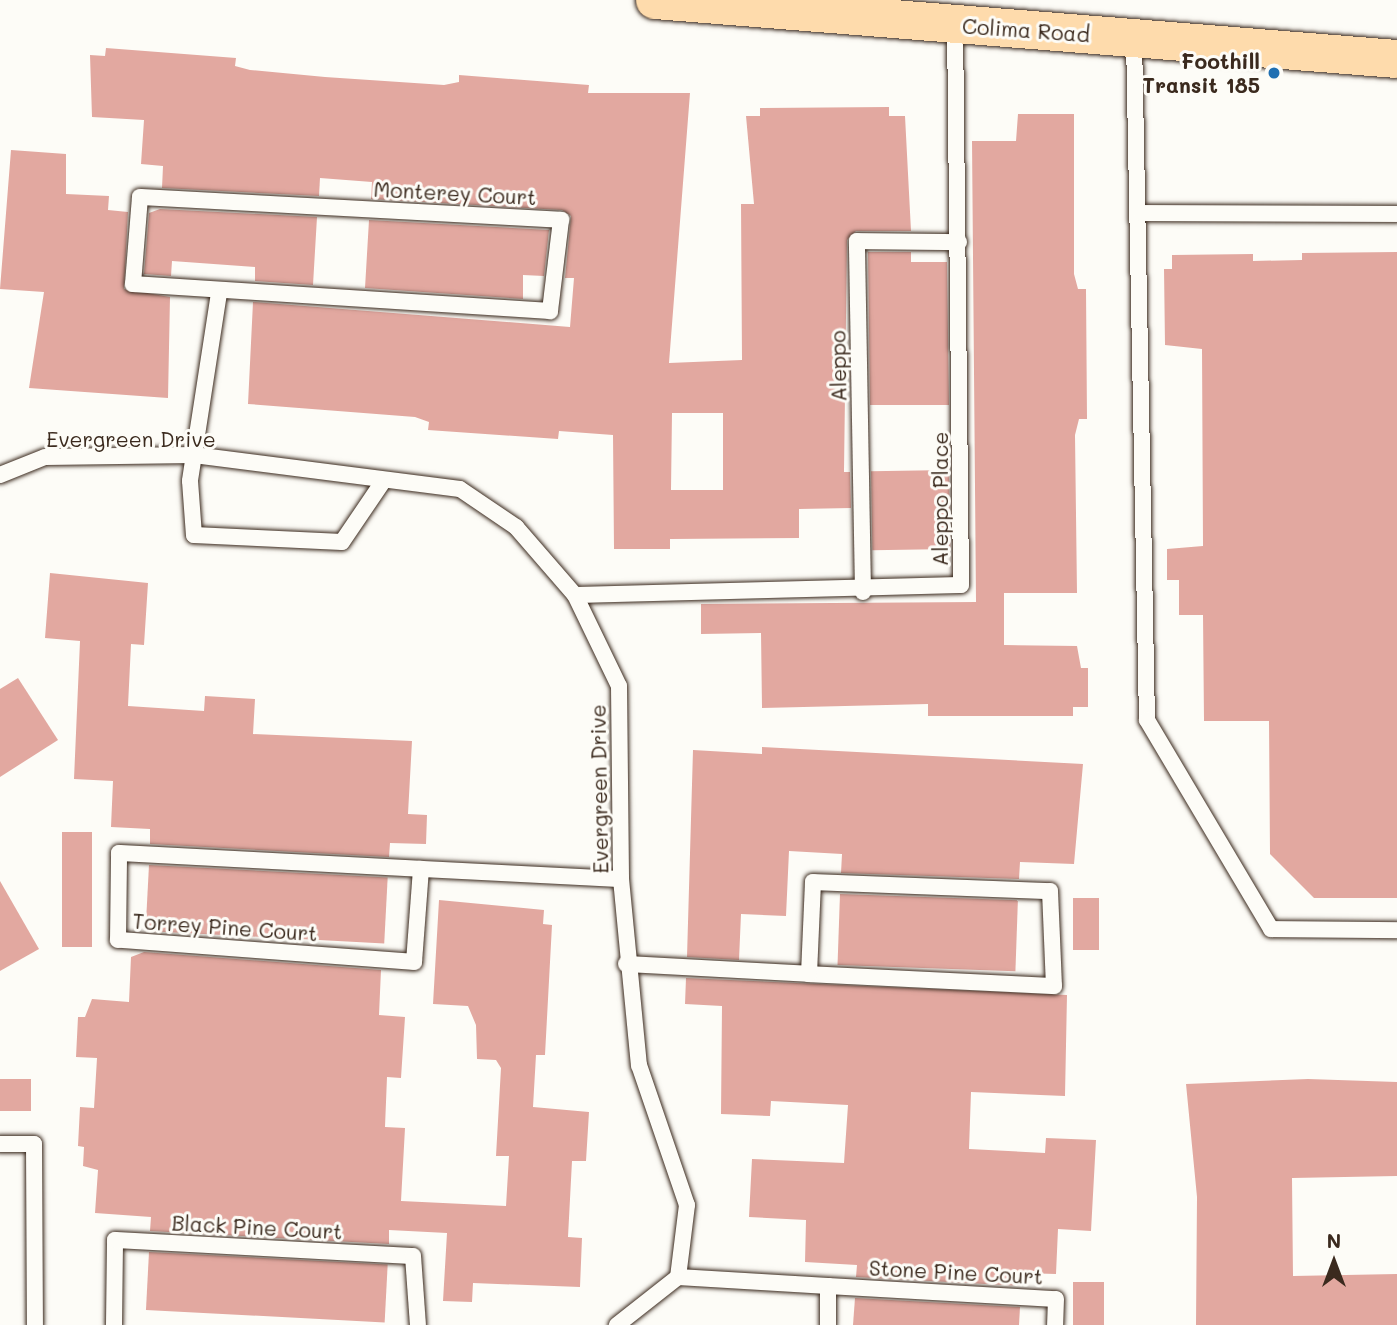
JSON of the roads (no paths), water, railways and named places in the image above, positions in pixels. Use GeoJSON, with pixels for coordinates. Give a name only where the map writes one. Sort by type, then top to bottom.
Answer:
{"type":"FeatureCollection","features":[{"type":"Feature","properties":{"kind":"main road","name":"Colima Road"},"geometry":{"type":"LineString","coordinates":[[655,0],[1397,59]]}},
{"type":"Feature","properties":{"kind":"lane","name":"Aleppo Place"},"geometry":{"type":"LineString","coordinates":[[575,595],[863,592],[961,585],[956,25]]}},
{"type":"Feature","properties":{"kind":"lane"},"geometry":{"type":"LineString","coordinates":[[1134,38],[1142,213],[1147,720],[1271,929],[1397,930]]}},
{"type":"Feature","properties":{"kind":"lane","name":"Monterey Court"},"geometry":{"type":"LineString","coordinates":[[140,197],[561,220],[550,312],[219,293],[133,284],[140,197]]}},
{"type":"Feature","properties":{"kind":"lane"},"geometry":{"type":"LineString","coordinates":[[1142,213],[1397,214]]}},
{"type":"Feature","properties":{"kind":"lane","name":"Aleppo"},"geometry":{"type":"LineString","coordinates":[[863,592],[857,241],[959,242]]}},
{"type":"Feature","properties":{"kind":"lane"},"geometry":{"type":"LineString","coordinates":[[219,293],[194,455],[189,523],[194,535],[342,542],[384,480]]}},
{"type":"Feature","properties":{"kind":"lane","name":"Evergreen Drive"},"geometry":{"type":"LineString","coordinates":[[0,475],[45,457],[194,455],[460,489],[516,527],[575,595],[619,686],[621,879],[626,964],[639,1065],[687,1205],[678,1277]]}},
{"type":"Feature","properties":{"kind":"lane","name":"Torrey Pine Court"},"geometry":{"type":"LineString","coordinates":[[421,869],[414,962],[118,940],[119,853],[621,879]]}},
{"type":"Feature","properties":{"kind":"lane"},"geometry":{"type":"LineString","coordinates":[[626,964],[809,974],[1054,986],[1050,891],[813,882],[809,974]]}},
{"type":"Feature","properties":{"kind":"lane"},"geometry":{"type":"LineString","coordinates":[[0,1144],[34,1144],[35,1325]]}},
{"type":"Feature","properties":{"kind":"lane","name":"Black Pine Court"},"geometry":{"type":"LineString","coordinates":[[114,1325],[114,1240],[413,1256],[418,1325]]}},
{"type":"Feature","properties":{"kind":"lane"},"geometry":{"type":"LineString","coordinates":[[617,1325],[678,1277]]}},
{"type":"Feature","properties":{"kind":"lane","name":"Stone Pine Court"},"geometry":{"type":"LineString","coordinates":[[678,1277],[1056,1299],[1055,1325]]}},
{"type":"Feature","properties":{"kind":"lane"},"geometry":{"type":"LineString","coordinates":[[828,1286],[828,1325]]}},
{"type":"Feature","properties":{"kind":"place","name":"Foothill Transit 185"},"geometry":{"type":"Point","coordinates":[1274,73]}}]}
